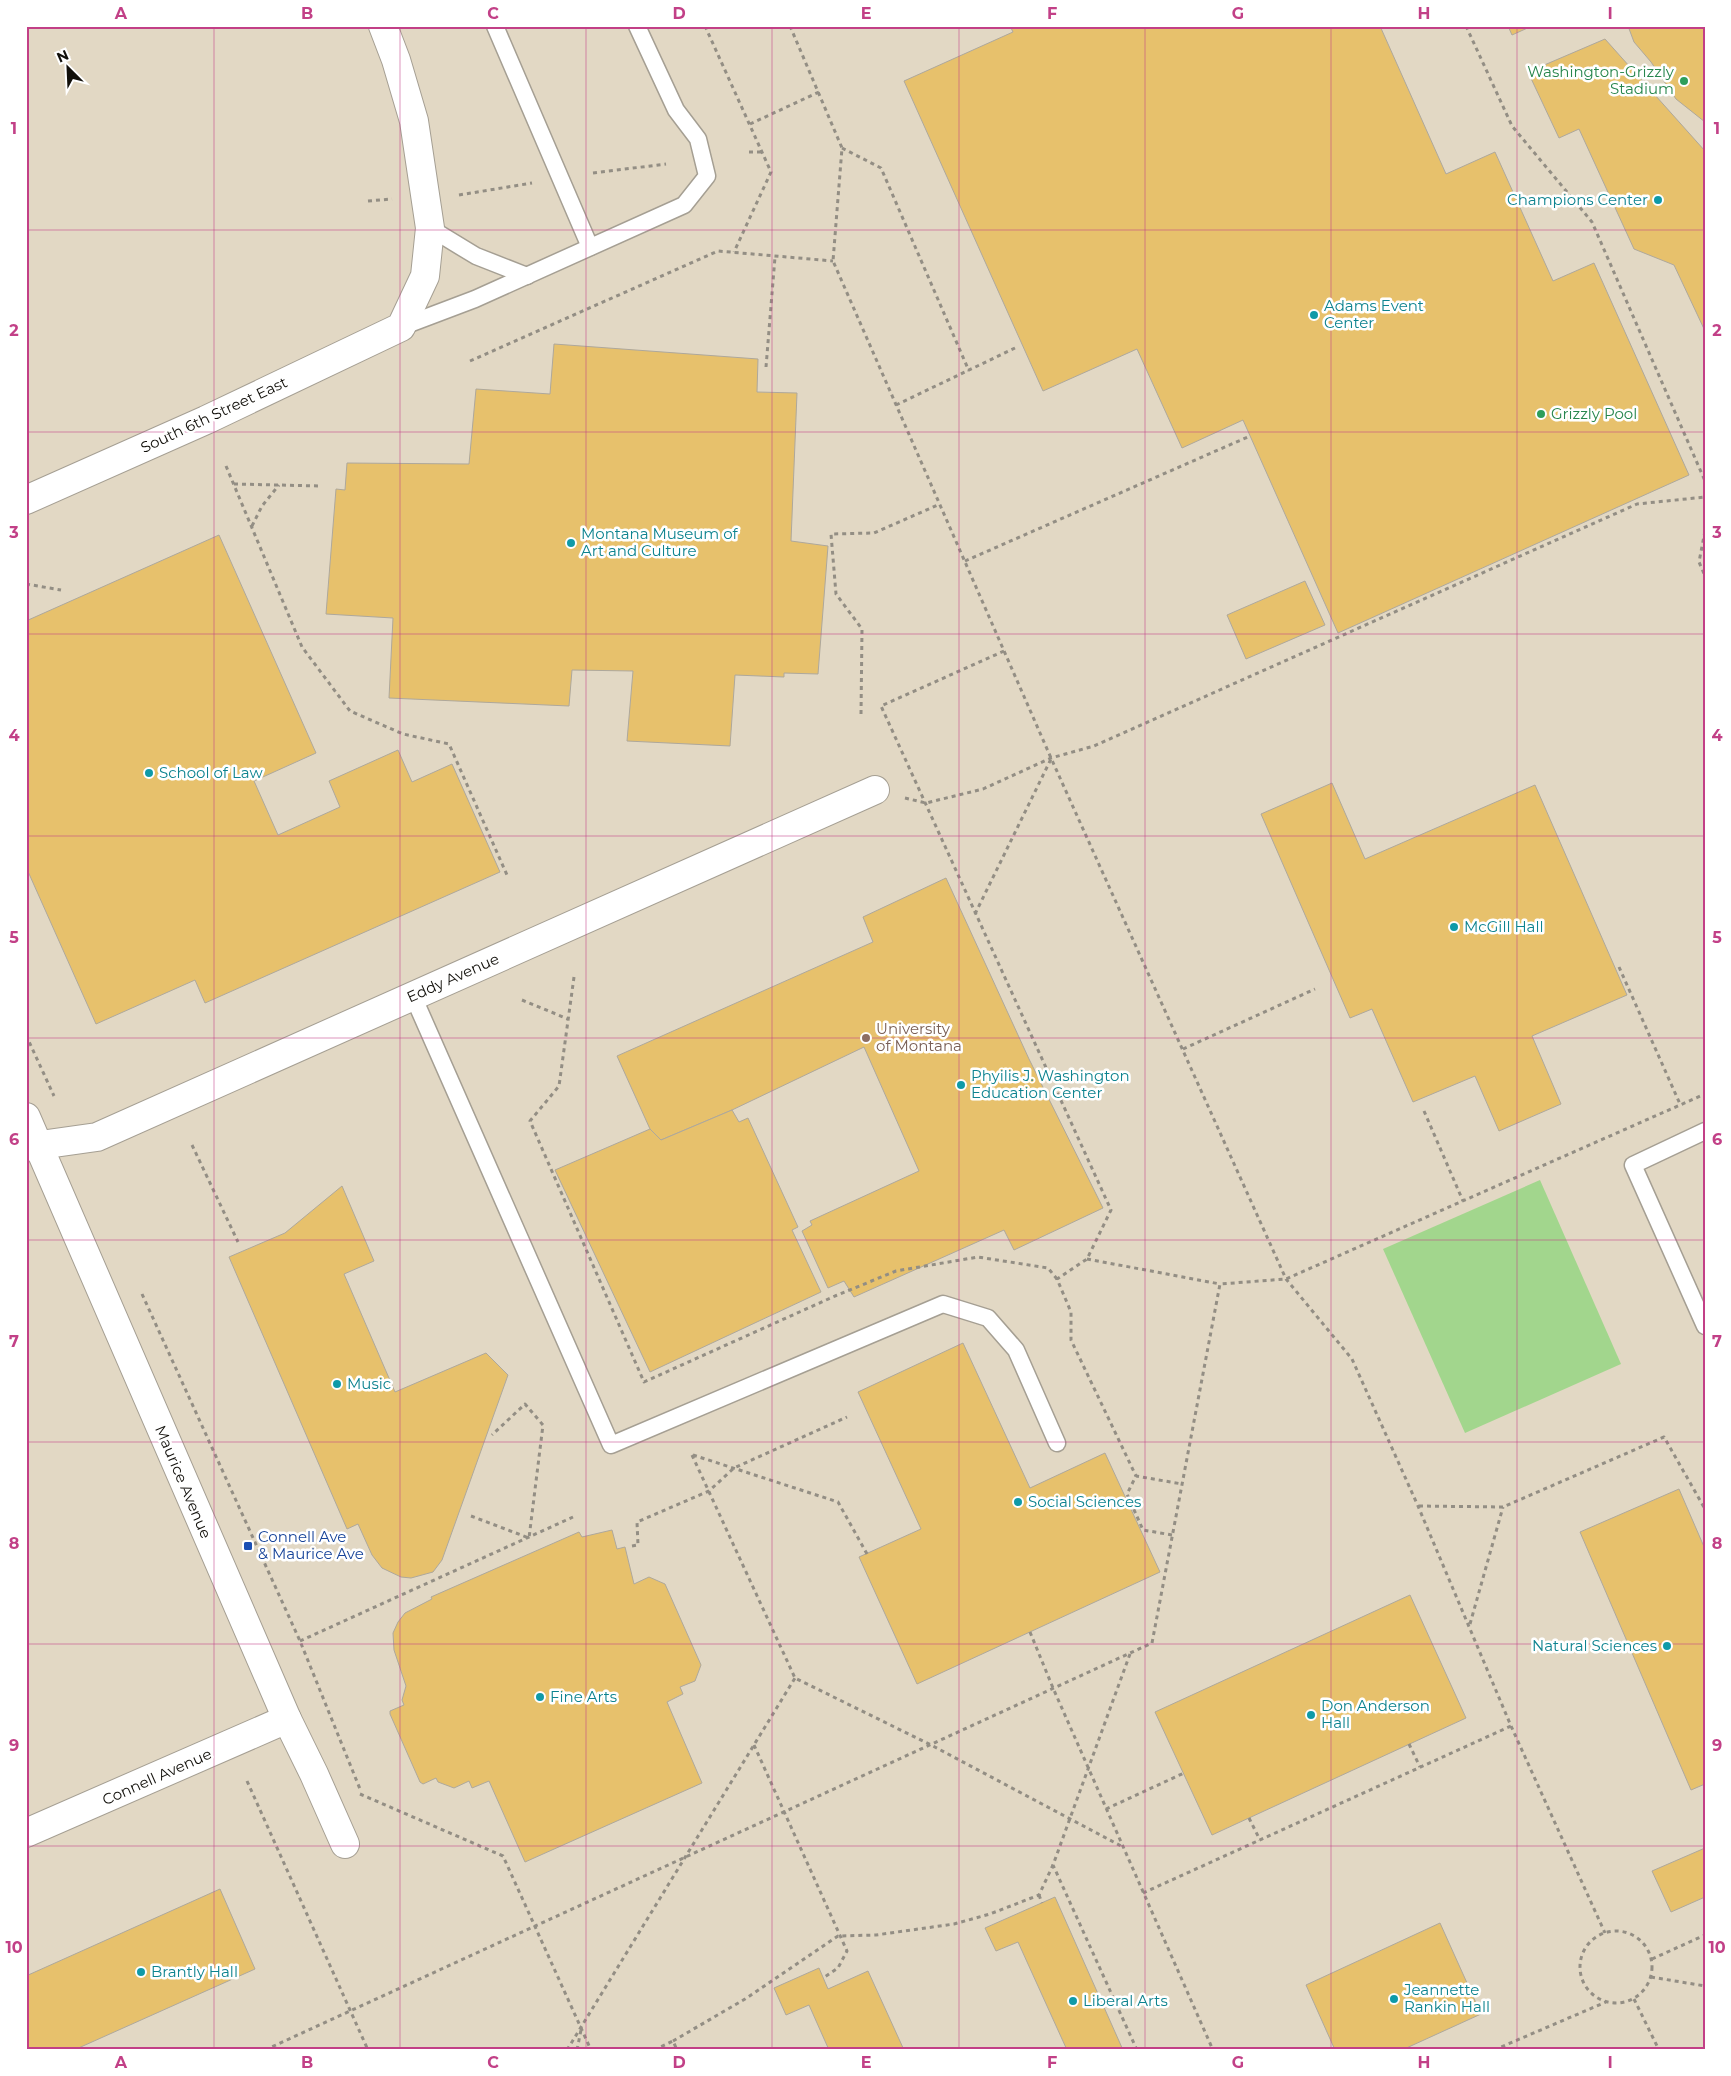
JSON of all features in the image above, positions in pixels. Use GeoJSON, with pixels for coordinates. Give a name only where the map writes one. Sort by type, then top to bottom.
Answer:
{"type":"FeatureCollection","features":[{"type":"Feature","properties":{"kind":"street"},"geometry":{"type":"LineString","coordinates":[[383,26],[396,60],[414,121],[430,228],[425,276],[401,326]]}},
{"type":"Feature","properties":{"kind":"street","name":"South 6th Street East"},"geometry":{"type":"LineString","coordinates":[[26,500],[206,420],[401,326]]}},
{"type":"Feature","properties":{"kind":"street","name":"Eddy Avenue"},"geometry":{"type":"LineString","coordinates":[[32,1146],[97,1137],[875,790]]}},
{"type":"Feature","properties":{"kind":"street","name":"Maurice Avenue"},"geometry":{"type":"LineString","coordinates":[[26,1117],[32,1146],[287,1720],[314,1774],[345,1844]]}},
{"type":"Feature","properties":{"kind":"street","name":"Connell Avenue"},"geometry":{"type":"LineString","coordinates":[[26,1833],[287,1720]]}},
{"type":"Feature","properties":{"kind":"lane"},"geometry":{"type":"LineString","coordinates":[[496,26],[590,247]]}},
{"type":"Feature","properties":{"kind":"lane"},"geometry":{"type":"LineString","coordinates":[[401,326],[475,299],[684,205],[707,176],[698,139],[676,110],[637,26]]}},
{"type":"Feature","properties":{"kind":"lane"},"geometry":{"type":"LineString","coordinates":[[430,228],[476,256],[527,276]]}},
{"type":"Feature","properties":{"kind":"lane"},"geometry":{"type":"LineString","coordinates":[[413,996],[611,1445],[943,1304],[988,1318],[1016,1350],[1057,1443]]}},
{"type":"Feature","properties":{"kind":"lane"},"geometry":{"type":"LineString","coordinates":[[1705,1131],[1633,1165],[1705,1326]]}},
{"type":"Feature","properties":{"kind":"path"},"geometry":{"type":"LineString","coordinates":[[705,26],[771,172],[734,252]]}},
{"type":"Feature","properties":{"kind":"path"},"geometry":{"type":"LineString","coordinates":[[790,26],[820,92],[842,148],[833,261],[1004,651],[1286,1278],[1352,1358],[1470,1625],[1511,1726],[1604,1933]]}},
{"type":"Feature","properties":{"kind":"path"},"geometry":{"type":"LineString","coordinates":[[1466,26],[1512,126],[1592,222],[1705,481]]}},
{"type":"Feature","properties":{"kind":"path"},"geometry":{"type":"LineString","coordinates":[[750,124],[820,92]]}},
{"type":"Feature","properties":{"kind":"path"},"geometry":{"type":"LineString","coordinates":[[842,148],[880,168],[969,371]]}},
{"type":"Feature","properties":{"kind":"path"},"geometry":{"type":"LineString","coordinates":[[750,152],[762,152]]}},
{"type":"Feature","properties":{"kind":"path"},"geometry":{"type":"LineString","coordinates":[[592,173],[666,164]]}},
{"type":"Feature","properties":{"kind":"path"},"geometry":{"type":"LineString","coordinates":[[455,196],[540,182]]}},
{"type":"Feature","properties":{"kind":"path"},"geometry":{"type":"LineString","coordinates":[[368,200],[400,198]]}},
{"type":"Feature","properties":{"kind":"path"},"geometry":{"type":"LineString","coordinates":[[470,361],[718,250],[775,257],[833,261]]}},
{"type":"Feature","properties":{"kind":"path"},"geometry":{"type":"LineString","coordinates":[[766,367],[775,257]]}},
{"type":"Feature","properties":{"kind":"path"},"geometry":{"type":"LineString","coordinates":[[896,405],[1015,348]]}},
{"type":"Feature","properties":{"kind":"path"},"geometry":{"type":"LineString","coordinates":[[965,561],[1250,436]]}},
{"type":"Feature","properties":{"kind":"path"},"geometry":{"type":"LineString","coordinates":[[226,466],[302,647],[350,711],[403,734],[449,744],[507,875]]}},
{"type":"Feature","properties":{"kind":"path"},"geometry":{"type":"LineString","coordinates":[[234,484],[320,486]]}},
{"type":"Feature","properties":{"kind":"path"},"geometry":{"type":"LineString","coordinates":[[252,526],[262,506],[280,485]]}},
{"type":"Feature","properties":{"kind":"path"},"geometry":{"type":"LineString","coordinates":[[875,790],[926,803],[983,789],[1052,758],[1094,746],[1636,504],[1705,497]]}},
{"type":"Feature","properties":{"kind":"path"},"geometry":{"type":"LineString","coordinates":[[861,714],[862,629],[836,594],[831,534],[874,533],[940,504]]}},
{"type":"Feature","properties":{"kind":"path"},"geometry":{"type":"LineString","coordinates":[[1705,531],[1699,562],[1705,576]]}},
{"type":"Feature","properties":{"kind":"path"},"geometry":{"type":"LineString","coordinates":[[26,584],[61,590]]}},
{"type":"Feature","properties":{"kind":"path"},"geometry":{"type":"LineString","coordinates":[[1004,651],[881,706],[926,803],[930,817],[1111,1210],[1087,1259],[1057,1279]]}},
{"type":"Feature","properties":{"kind":"path"},"geometry":{"type":"LineString","coordinates":[[975,914],[1052,758]]}},
{"type":"Feature","properties":{"kind":"path"},"geometry":{"type":"LineString","coordinates":[[1619,967],[1680,1104]]}},
{"type":"Feature","properties":{"kind":"path"},"geometry":{"type":"LineString","coordinates":[[574,977],[559,1086],[530,1121],[644,1382],[835,1296],[896,1271],[978,1257],[1048,1268],[1057,1279],[1071,1312],[1071,1340],[1136,1476]]}},
{"type":"Feature","properties":{"kind":"path"},"geometry":{"type":"LineString","coordinates":[[1183,1049],[1315,989]]}},
{"type":"Feature","properties":{"kind":"path"},"geometry":{"type":"LineString","coordinates":[[522,1000],[568,1019]]}},
{"type":"Feature","properties":{"kind":"path"},"geometry":{"type":"LineString","coordinates":[[26,1035],[43,1074]]}},
{"type":"Feature","properties":{"kind":"path"},"geometry":{"type":"LineString","coordinates":[[1087,1259],[1220,1284],[1286,1278],[1705,1094]]}},
{"type":"Feature","properties":{"kind":"path"},"geometry":{"type":"LineString","coordinates":[[1424,1111],[1463,1200]]}},
{"type":"Feature","properties":{"kind":"path"},"geometry":{"type":"LineString","coordinates":[[192,1145],[238,1242]]}},
{"type":"Feature","properties":{"kind":"path"},"geometry":{"type":"LineString","coordinates":[[265,2050],[1152,1643],[1220,1284]]}},
{"type":"Feature","properties":{"kind":"path"},"geometry":{"type":"LineString","coordinates":[[138,1287],[300,1641],[362,1795]]}},
{"type":"Feature","properties":{"kind":"path"},"geometry":{"type":"LineString","coordinates":[[492,1435],[525,1404],[543,1426],[529,1538]]}},
{"type":"Feature","properties":{"kind":"path"},"geometry":{"type":"LineString","coordinates":[[632,1546],[638,1545],[637,1522],[709,1491],[734,1468],[847,1417]]}},
{"type":"Feature","properties":{"kind":"path"},"geometry":{"type":"LineString","coordinates":[[1418,1506],[1503,1507],[1664,1437],[1705,1509]]}},
{"type":"Feature","properties":{"kind":"path"},"geometry":{"type":"LineString","coordinates":[[867,1554],[838,1502],[692,1455],[795,1678],[931,1744],[1123,1847]]}},
{"type":"Feature","properties":{"kind":"path"},"geometry":{"type":"LineString","coordinates":[[1136,1476],[1182,1484]]}},
{"type":"Feature","properties":{"kind":"path"},"geometry":{"type":"LineString","coordinates":[[1136,1476],[1127,1494],[1143,1530],[1172,1535]]}},
{"type":"Feature","properties":{"kind":"path"},"geometry":{"type":"LineString","coordinates":[[1470,1625],[1503,1507]]}},
{"type":"Feature","properties":{"kind":"path"},"geometry":{"type":"LineString","coordinates":[[472,1516],[529,1538]]}},
{"type":"Feature","properties":{"kind":"path"},"geometry":{"type":"LineString","coordinates":[[300,1641],[573,1517]]}},
{"type":"Feature","properties":{"kind":"path"},"geometry":{"type":"LineString","coordinates":[[1030,1632],[1088,1769],[1213,2050]]}},
{"type":"Feature","properties":{"kind":"path"},"geometry":{"type":"LineString","coordinates":[[654,2050],[745,1999],[838,1936],[876,1935],[954,1924],[990,1914],[1039,1896],[1053,1865],[1130,1653]]}},
{"type":"Feature","properties":{"kind":"path"},"geometry":{"type":"LineString","coordinates":[[567,2050],[795,1678]]}},
{"type":"Feature","properties":{"kind":"path"},"geometry":{"type":"LineString","coordinates":[[1143,1893],[1511,1726]]}},
{"type":"Feature","properties":{"kind":"path"},"geometry":{"type":"LineString","coordinates":[[1409,1744],[1420,1767]]}},
{"type":"Feature","properties":{"kind":"path"},"geometry":{"type":"LineString","coordinates":[[754,1745],[838,1936],[847,1951],[838,1968],[823,1978]]}},
{"type":"Feature","properties":{"kind":"path"},"geometry":{"type":"LineString","coordinates":[[1106,1809],[1184,1773]]}},
{"type":"Feature","properties":{"kind":"path"},"geometry":{"type":"LineString","coordinates":[[314,1774],[503,1856],[591,2050]]}},
{"type":"Feature","properties":{"kind":"path"},"geometry":{"type":"LineString","coordinates":[[248,1780],[368,2050]]}},
{"type":"Feature","properties":{"kind":"path"},"geometry":{"type":"LineString","coordinates":[[1249,1818],[1260,1840]]}},
{"type":"Feature","properties":{"kind":"path"},"geometry":{"type":"LineString","coordinates":[[1053,1865],[1137,2050]]}},
{"type":"Feature","properties":{"kind":"path"},"geometry":{"type":"LineString","coordinates":[[1039,1896],[1042,1903]]}},
{"type":"Feature","properties":{"kind":"path"},"geometry":{"type":"LineString","coordinates":[[1617,1931],[1629,1932],[1639,1938],[1647,1947],[1652,1959],[1651,1976],[1644,1991],[1634,1999],[1623,2003],[1600,2000],[1590,1992],[1583,1982],[1580,1970],[1581,1958],[1586,1947],[1594,1938],[1604,1933],[1617,1931]]}},
{"type":"Feature","properties":{"kind":"path"},"geometry":{"type":"LineString","coordinates":[[1652,1959],[1705,1935]]}},
{"type":"Feature","properties":{"kind":"path"},"geometry":{"type":"LineString","coordinates":[[1651,1976],[1705,1986]]}},
{"type":"Feature","properties":{"kind":"path"},"geometry":{"type":"LineString","coordinates":[[1634,1999],[1659,2050]]}},
{"type":"Feature","properties":{"kind":"path"},"geometry":{"type":"LineString","coordinates":[[1494,2050],[1607,2002]]}},
{"type":"Feature","properties":{"kind":"path"},"geometry":{"type":"LineString","coordinates":[[577,2050],[581,2027]]}},
{"type":"Feature","properties":{"kind":"path"},"geometry":{"type":"LineString","coordinates":[[673,2041],[677,2050]]}},
{"type":"Feature","properties":{"kind":"shaded area","name":"University of Montana"},"geometry":{"type":"Polygon","coordinates":[[[26,26],[1705,26],[1705,2050],[26,2050],[26,26]]]}},
{"type":"Feature","properties":{"kind":"green space"},"geometry":{"type":"Polygon","coordinates":[[[1540,1180],[1621,1364],[1465,1433],[1383,1249],[1540,1180]]]}},
{"type":"Feature","properties":{"kind":"building","name":"Adams Event Center"},"geometry":{"type":"Polygon","coordinates":[[[1010,26],[1380,26],[1446,174],[1495,152],[1553,281],[1594,263],[1689,475],[1338,633],[1243,420],[1182,448],[1137,349],[1043,391],[904,81],[1013,32],[1010,26]]]}},
{"type":"Feature","properties":{"kind":"building","name":"Washington-Grizzly Stadium"},"geometry":{"type":"Polygon","coordinates":[[[1508,26],[1532,26],[1512,35],[1508,26]]]}},
{"type":"Feature","properties":{"kind":"building","name":"Washington-Grizzly Stadium"},"geometry":{"type":"Polygon","coordinates":[[[1628,26],[1705,26],[1705,122],[1676,99],[1651,62],[1634,42],[1628,26]]]}},
{"type":"Feature","properties":{"kind":"building","name":"Champions Center"},"geometry":{"type":"Polygon","coordinates":[[[1605,39],[1705,151],[1705,331],[1674,265],[1634,249],[1579,129],[1559,138],[1528,72],[1605,39]]]}},
{"type":"Feature","properties":{"kind":"building","name":"Montana Museum of Art and Culture"},"geometry":{"type":"Polygon","coordinates":[[[554,344],[758,359],[757,392],[797,393],[791,541],[828,546],[818,674],[784,673],[784,677],[735,675],[730,746],[627,741],[633,671],[572,670],[569,706],[389,698],[393,618],[326,614],[336,489],[345,490],[347,463],[469,464],[476,389],[550,394],[554,344]]]}},
{"type":"Feature","properties":{"kind":"building","name":"School of Law"},"geometry":{"type":"Polygon","coordinates":[[[219,535],[316,753],[254,781],[278,835],[340,807],[329,781],[398,750],[412,782],[452,764],[500,872],[205,1003],[195,980],[96,1024],[26,867],[26,621],[219,535]]]}},
{"type":"Feature","properties":{"kind":"building"},"geometry":{"type":"Polygon","coordinates":[[[1305,581],[1325,625],[1246,659],[1227,615],[1305,581]]]}},
{"type":"Feature","properties":{"kind":"building","name":"McGill Hall"},"geometry":{"type":"Polygon","coordinates":[[[1332,783],[1365,859],[1535,785],[1627,995],[1532,1036],[1561,1104],[1499,1131],[1475,1076],[1413,1102],[1372,1009],[1350,1018],[1261,814],[1332,783]]]}},
{"type":"Feature","properties":{"kind":"building","name":"Phyilis J. Washington Education Center"},"geometry":{"type":"Polygon","coordinates":[[[946,878],[1029,1059],[1103,1208],[1014,1250],[1004,1230],[854,1297],[844,1281],[828,1288],[802,1231],[812,1225],[810,1221],[919,1171],[864,1047],[732,1110],[661,1140],[650,1129],[617,1056],[873,942],[863,917],[946,878]]]}},
{"type":"Feature","properties":{"kind":"building"},"geometry":{"type":"Polygon","coordinates":[[[732,1110],[739,1122],[748,1118],[798,1227],[792,1230],[821,1292],[650,1372],[555,1170],[650,1129],[661,1140],[732,1110]]]}},
{"type":"Feature","properties":{"kind":"building","name":"Music"},"geometry":{"type":"Polygon","coordinates":[[[342,1186],[374,1261],[344,1274],[395,1392],[486,1353],[508,1375],[442,1560],[433,1572],[411,1578],[401,1577],[382,1568],[372,1555],[358,1524],[347,1529],[229,1257],[285,1233],[342,1186]]]}},
{"type":"Feature","properties":{"kind":"building","name":"Social Sciences"},"geometry":{"type":"Polygon","coordinates":[[[963,1343],[1030,1488],[1105,1453],[1160,1572],[917,1684],[859,1557],[921,1529],[858,1392],[963,1343]]]}},
{"type":"Feature","properties":{"kind":"building","name":"Natural Sciences"},"geometry":{"type":"Polygon","coordinates":[[[1679,1489],[1705,1549],[1705,1784],[1691,1790],[1580,1532],[1679,1489]]]}},
{"type":"Feature","properties":{"kind":"building","name":"Fine Arts"},"geometry":{"type":"Polygon","coordinates":[[[612,1530],[617,1549],[625,1547],[634,1584],[649,1577],[665,1584],[701,1665],[695,1681],[680,1687],[683,1694],[667,1702],[702,1783],[525,1862],[489,1781],[472,1788],[469,1781],[454,1788],[438,1782],[436,1778],[423,1784],[420,1782],[390,1714],[390,1711],[404,1705],[402,1700],[406,1686],[394,1650],[393,1633],[405,1613],[432,1599],[431,1597],[579,1532],[582,1537],[612,1530]]]}},
{"type":"Feature","properties":{"kind":"building","name":"Don Anderson Hall"},"geometry":{"type":"Polygon","coordinates":[[[1410,1595],[1466,1718],[1212,1835],[1155,1712],[1410,1595]]]}},
{"type":"Feature","properties":{"kind":"building"},"geometry":{"type":"Polygon","coordinates":[[[1705,1848],[1705,1897],[1671,1912],[1652,1871],[1705,1848]]]}},
{"type":"Feature","properties":{"kind":"building","name":"Brantly Hall"},"geometry":{"type":"Polygon","coordinates":[[[220,1889],[255,1969],[74,2050],[26,2050],[26,1976],[220,1889]]]}},
{"type":"Feature","properties":{"kind":"building","name":"Liberal Arts"},"geometry":{"type":"Polygon","coordinates":[[[1055,1897],[1123,2050],[1067,2050],[1018,1942],[996,1951],[985,1928],[1055,1897]]]}},
{"type":"Feature","properties":{"kind":"building","name":"Jeannette Rankin Hall"},"geometry":{"type":"Polygon","coordinates":[[[1440,1923],[1481,2014],[1402,2050],[1335,2050],[1306,1985],[1440,1923]]]}},
{"type":"Feature","properties":{"kind":"building"},"geometry":{"type":"Polygon","coordinates":[[[819,1968],[828,1989],[868,1971],[904,2050],[829,2050],[809,2005],[786,2015],[774,1988],[819,1968]]]}},
{"type":"Feature","properties":{"kind":"place","name":"Washington-Grizzly Stadium"},"geometry":{"type":"Point","coordinates":[1684,81]}},
{"type":"Feature","properties":{"kind":"place","name":"Champions Center"},"geometry":{"type":"Point","coordinates":[1658,200]}},
{"type":"Feature","properties":{"kind":"place","name":"Adams Event Center"},"geometry":{"type":"Point","coordinates":[1314,315]}},
{"type":"Feature","properties":{"kind":"place","name":"Grizzly Pool"},"geometry":{"type":"Point","coordinates":[1541,414]}},
{"type":"Feature","properties":{"kind":"place","name":"Montana Museum of Art and Culture"},"geometry":{"type":"Point","coordinates":[571,543]}},
{"type":"Feature","properties":{"kind":"place","name":"School of Law"},"geometry":{"type":"Point","coordinates":[149,773]}},
{"type":"Feature","properties":{"kind":"place","name":"McGill Hall"},"geometry":{"type":"Point","coordinates":[1454,927]}},
{"type":"Feature","properties":{"kind":"place","name":"University of Montana"},"geometry":{"type":"Point","coordinates":[866,1038]}},
{"type":"Feature","properties":{"kind":"place","name":"Phyilis J. Washington Education Center"},"geometry":{"type":"Point","coordinates":[961,1085]}},
{"type":"Feature","properties":{"kind":"place","name":"Music"},"geometry":{"type":"Point","coordinates":[337,1384]}},
{"type":"Feature","properties":{"kind":"place","name":"Social Sciences"},"geometry":{"type":"Point","coordinates":[1018,1502]}},
{"type":"Feature","properties":{"kind":"place","name":"Connell Ave & Maurice Ave"},"geometry":{"type":"Point","coordinates":[248,1546]}},
{"type":"Feature","properties":{"kind":"place","name":"Natural Sciences"},"geometry":{"type":"Point","coordinates":[1667,1646]}},
{"type":"Feature","properties":{"kind":"place","name":"Fine Arts"},"geometry":{"type":"Point","coordinates":[540,1697]}},
{"type":"Feature","properties":{"kind":"place","name":"Don Anderson Hall"},"geometry":{"type":"Point","coordinates":[1311,1715]}},
{"type":"Feature","properties":{"kind":"place","name":"Brantly Hall"},"geometry":{"type":"Point","coordinates":[141,1972]}},
{"type":"Feature","properties":{"kind":"place","name":"Jeannette Rankin Hall"},"geometry":{"type":"Point","coordinates":[1394,1999]}},
{"type":"Feature","properties":{"kind":"place","name":"Liberal Arts"},"geometry":{"type":"Point","coordinates":[1073,2001]}}]}
